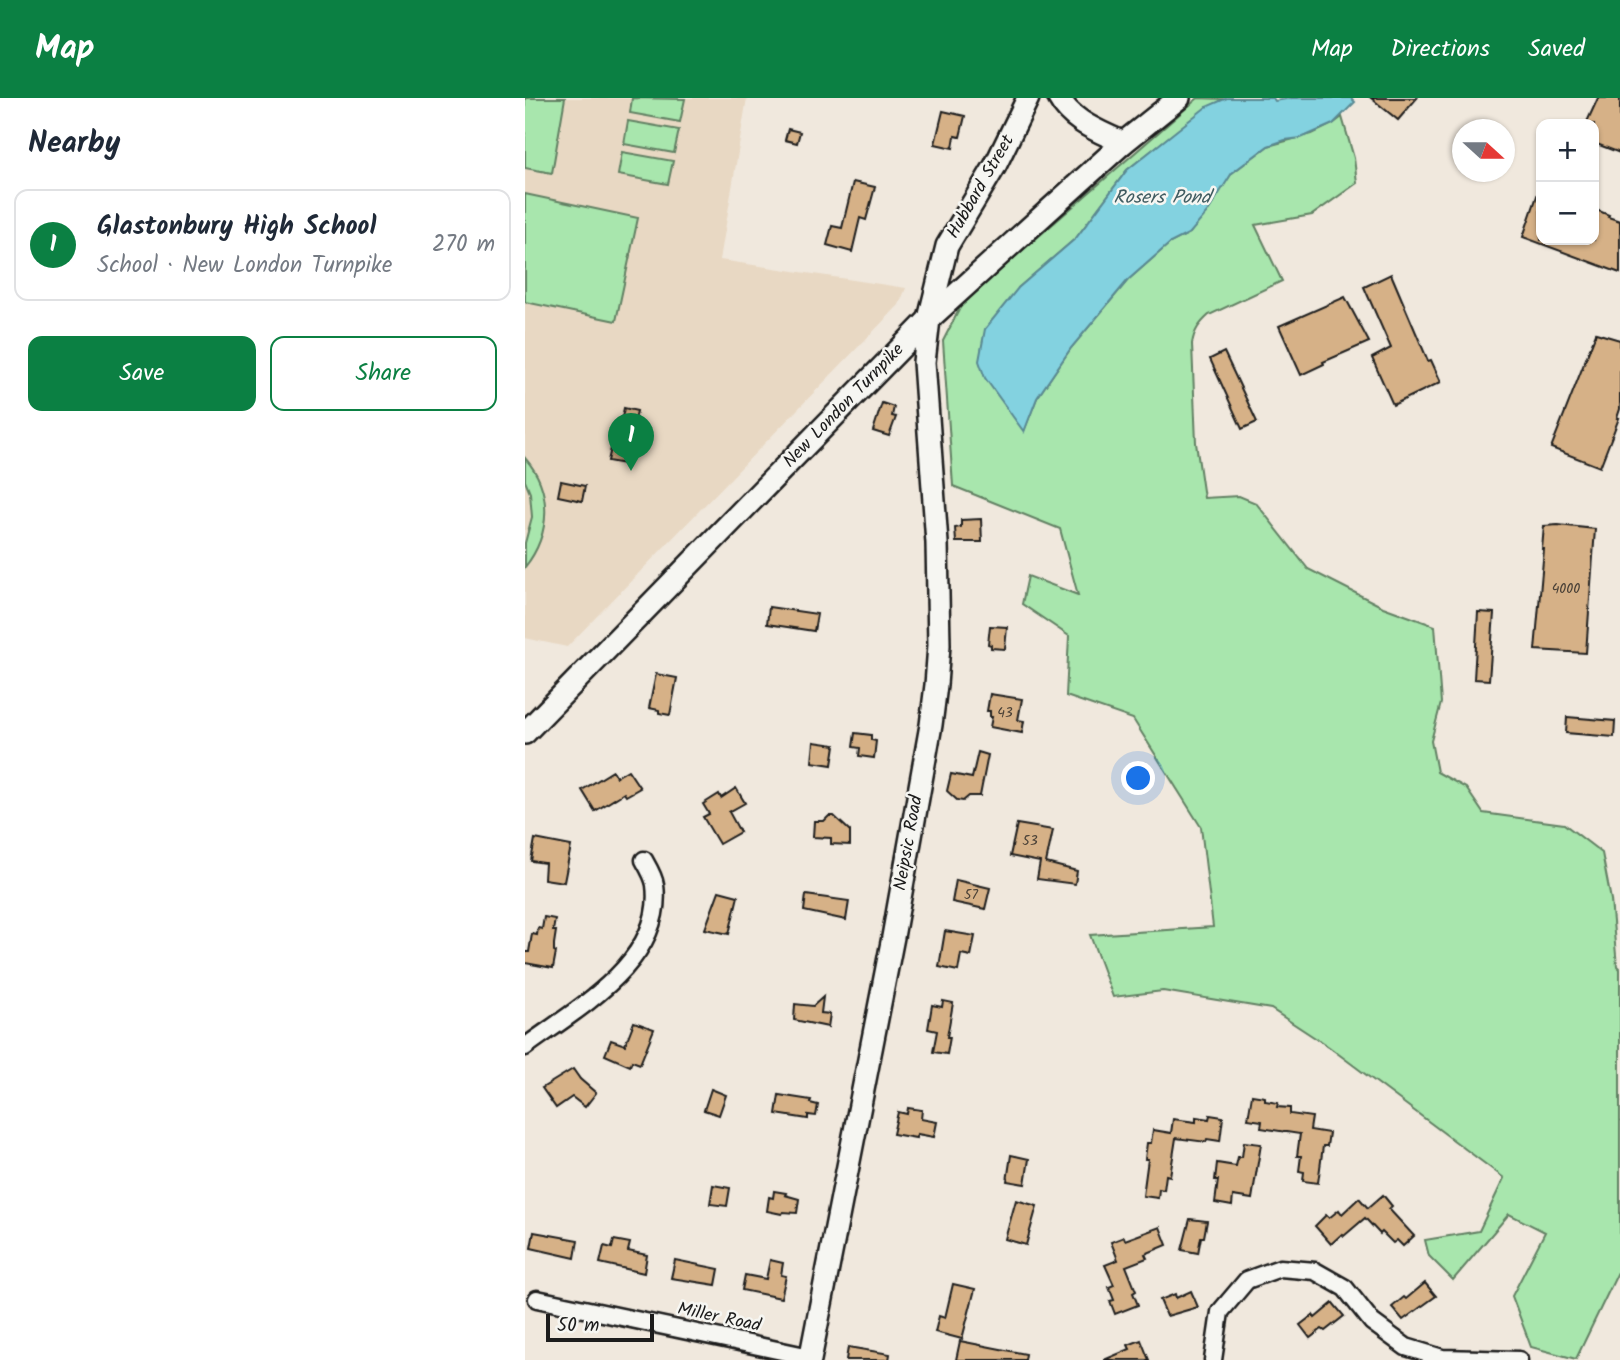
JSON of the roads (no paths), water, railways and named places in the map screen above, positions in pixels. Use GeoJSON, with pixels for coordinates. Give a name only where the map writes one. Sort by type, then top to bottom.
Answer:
{"type":"FeatureCollection","features":[{"type":"Feature","properties":{"kind":"street","name":"Hubbard Street"},"geometry":{"type":"LineString","coordinates":[[929,319],[947,246],[995,166],[1028,98]]}},
{"type":"Feature","properties":{"kind":"street"},"geometry":{"type":"LineString","coordinates":[[1059,98],[1068,112],[1076,118],[1123,143]]}},
{"type":"Feature","properties":{"kind":"street","name":"New London Turnpike"},"geometry":{"type":"LineString","coordinates":[[525,733],[929,319],[1123,143],[1179,98]]}},
{"type":"Feature","properties":{"kind":"street","name":"Neipsic Road"},"geometry":{"type":"LineString","coordinates":[[810,1358],[893,937],[936,685],[939,645],[937,543],[924,362],[929,319]]}},
{"type":"Feature","properties":{"kind":"street"},"geometry":{"type":"LineString","coordinates":[[525,1047],[611,983],[640,949],[653,917],[655,884],[644,860]]}},
{"type":"Feature","properties":{"kind":"street"},"geometry":{"type":"LineString","coordinates":[[1213,1360],[1220,1312],[1247,1280],[1280,1268],[1315,1271],[1345,1287],[1373,1322],[1406,1347],[1442,1358],[1519,1360]]}},
{"type":"Feature","properties":{"kind":"street","name":"Miller Road"},"geometry":{"type":"LineString","coordinates":[[537,1299],[810,1358]]}},
{"type":"Feature","properties":{"kind":"water","name":"Rosers Pond"},"geometry":{"type":"Polygon","coordinates":[[[1227,98],[1273,98],[1275,101],[1292,98],[1351,98],[1355,102],[1333,124],[1301,138],[1268,146],[1232,173],[1207,213],[1190,233],[1170,243],[1128,280],[1071,348],[1037,398],[1024,432],[985,378],[979,361],[985,329],[1018,288],[1076,238],[1127,170],[1206,107],[1227,98]]]}},
{"type":"Feature","properties":{"kind":"place","name":"Glastonbury High School"},"geometry":{"type":"Point","coordinates":[631,471]}}]}
